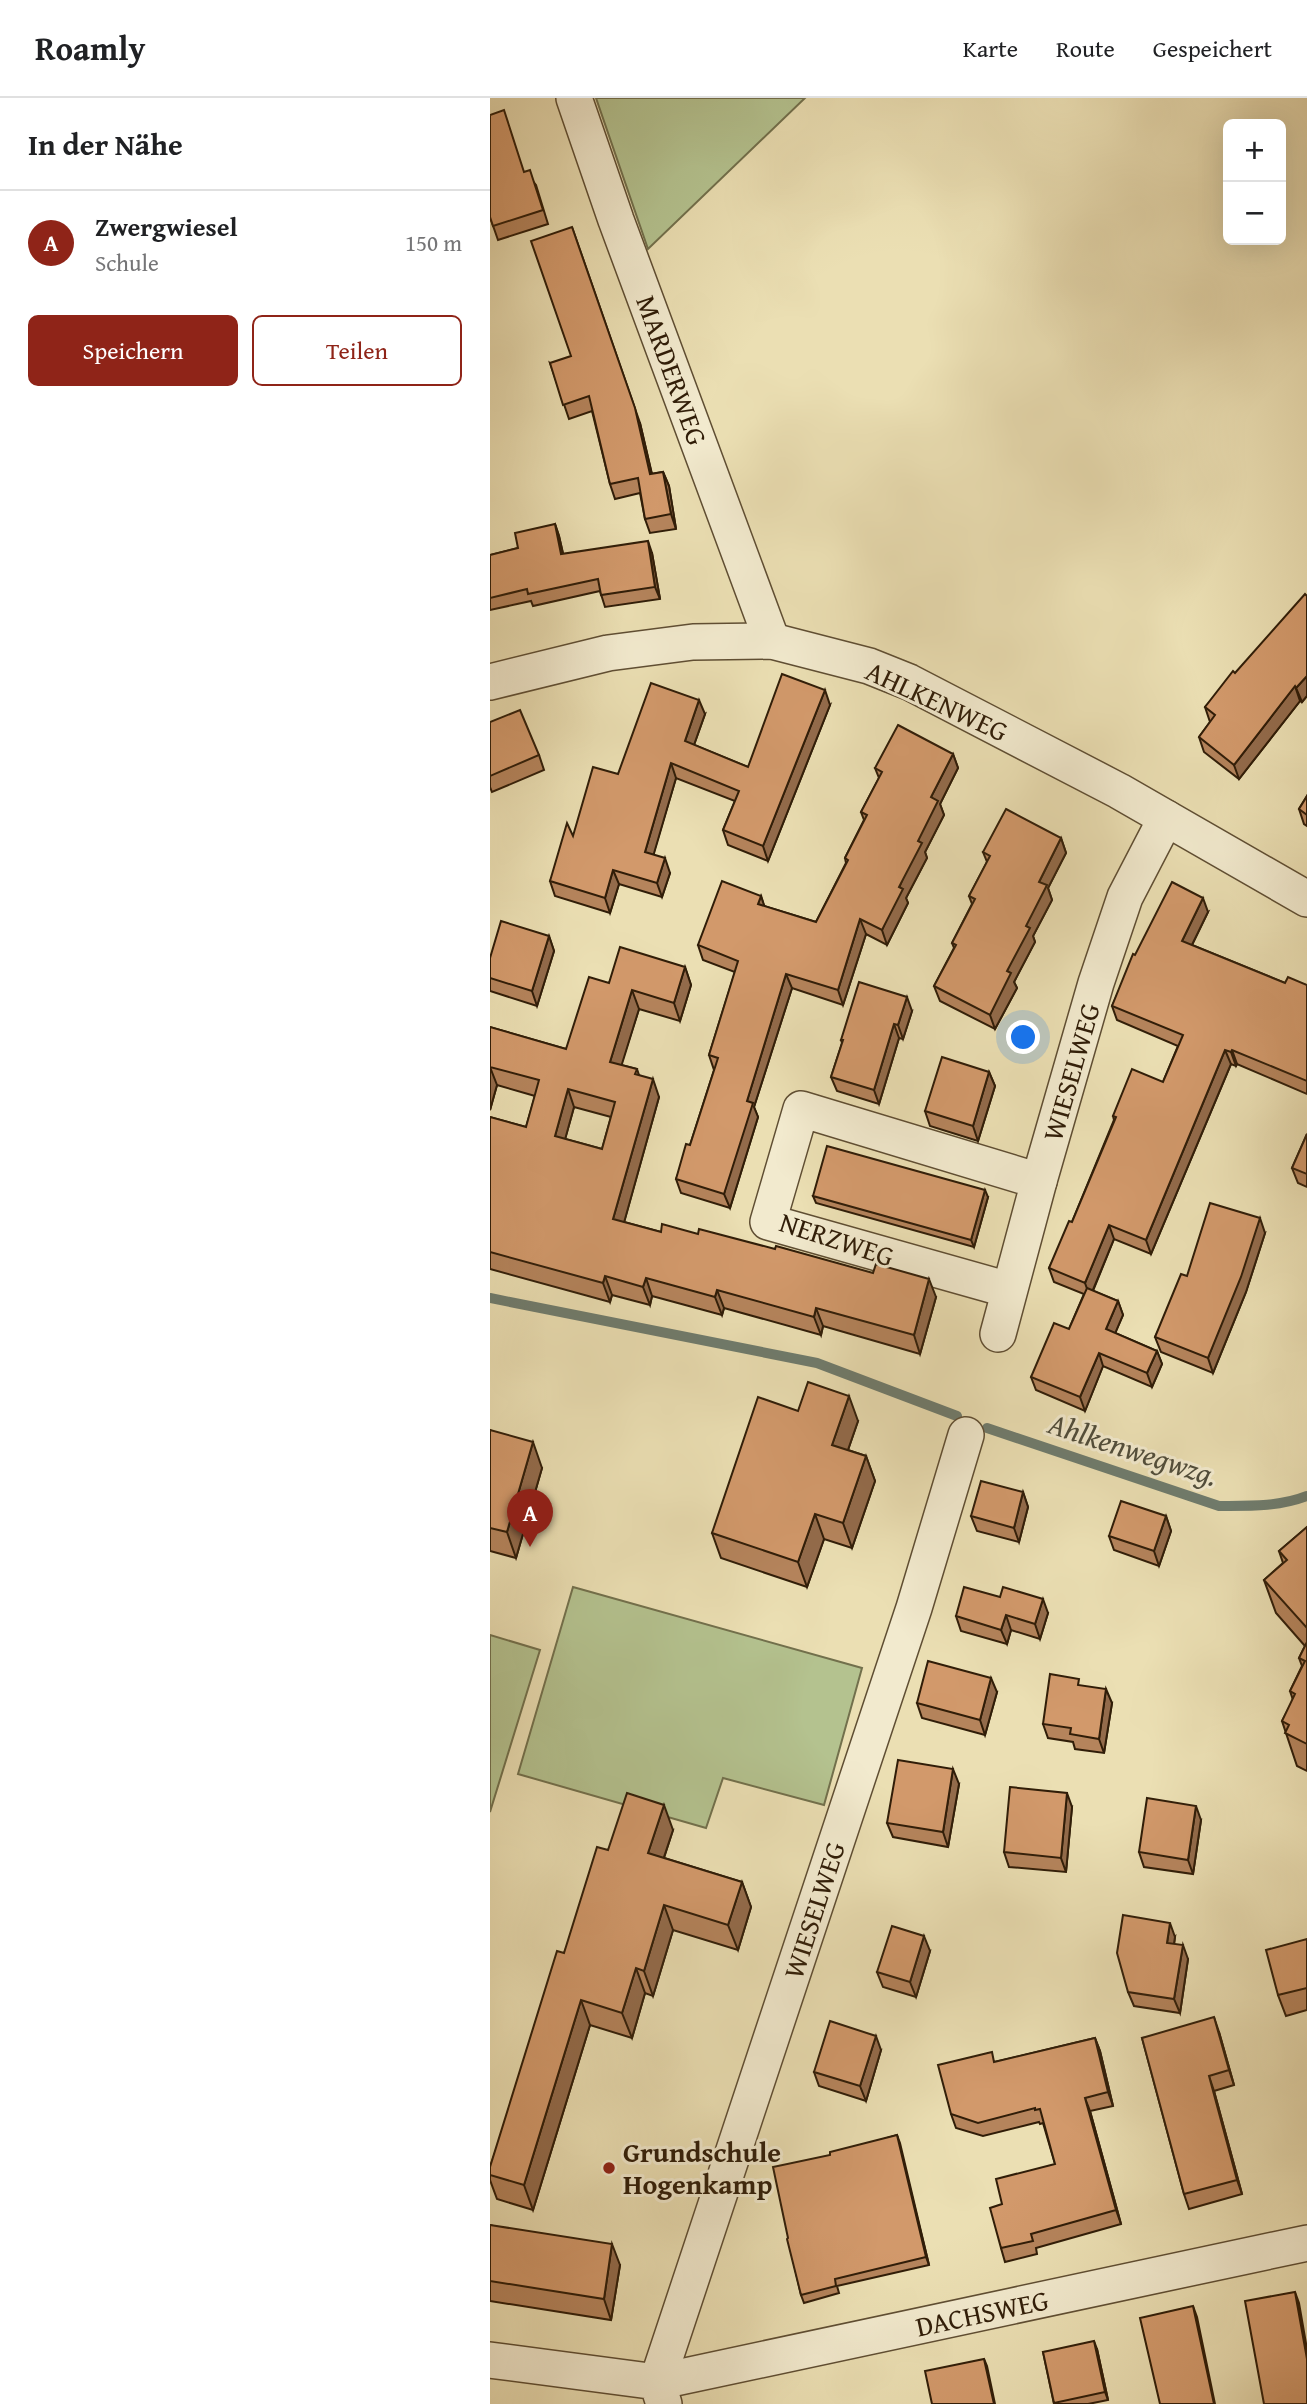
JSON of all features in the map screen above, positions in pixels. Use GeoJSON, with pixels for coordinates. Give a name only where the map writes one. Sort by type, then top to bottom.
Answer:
{"type":"FeatureCollection","features":[{"type":"Feature","properties":{"kind":"street","name":"MARDERWEG"},"geometry":{"type":"LineString","coordinates":[[574,98],[616,220],[772,641]]}},
{"type":"Feature","properties":{"kind":"street","name":"AHLKENWEG"},"geometry":{"type":"LineString","coordinates":[[490,682],[608,653],[693,642],[772,641],[869,666],[909,682],[1166,818],[1307,899]]}},
{"type":"Feature","properties":{"kind":"street","name":"WIESELWEG"},"geometry":{"type":"LineString","coordinates":[[998,1334],[1096,983],[1125,897],[1166,818]]}},
{"type":"Feature","properties":{"kind":"street","name":"NERZWEG"},"geometry":{"type":"LineString","coordinates":[[1009,1290],[768,1222],[801,1109],[1039,1181]]}},
{"type":"Feature","properties":{"kind":"street","name":"WIESELWEG"},"geometry":{"type":"LineString","coordinates":[[660,2393],[914,1608],[966,1435]]}},
{"type":"Feature","properties":{"kind":"street","name":"DACHSWEG"},"geometry":{"type":"LineString","coordinates":[[490,2360],[660,2393],[1307,2243]]}},
{"type":"Feature","properties":{"kind":"green space"},"geometry":{"type":"Polygon","coordinates":[[[596,98],[805,98],[648,249],[596,98]]]}},
{"type":"Feature","properties":{"kind":"green space"},"geometry":{"type":"Polygon","coordinates":[[[573,1587],[862,1668],[824,1805],[723,1778],[706,1828],[518,1774],[573,1587]]]}},
{"type":"Feature","properties":{"kind":"green space"},"geometry":{"type":"Polygon","coordinates":[[[490,1635],[540,1650],[490,1812],[490,1635]]]}},
{"type":"Feature","properties":{"kind":"building"},"geometry":{"type":"Polygon","coordinates":[[[504,110],[524,172],[530,170],[543,210],[493,226],[490,217],[490,115],[504,110]]]}},
{"type":"Feature","properties":{"kind":"building"},"geometry":{"type":"Polygon","coordinates":[[[572,227],[635,408],[650,474],[663,472],[671,514],[645,519],[638,478],[610,484],[589,396],[563,405],[550,363],[571,356],[531,241],[572,227]]]}},
{"type":"Feature","properties":{"kind":"building"},"geometry":{"type":"Polygon","coordinates":[[[555,524],[561,554],[648,541],[655,587],[601,595],[598,579],[528,594],[527,589],[490,598],[490,555],[518,548],[515,533],[555,524]]]}},
{"type":"Feature","properties":{"kind":"building"},"geometry":{"type":"Polygon","coordinates":[[[1305,594],[1307,676],[1296,688],[1295,686],[1234,765],[1199,737],[1215,715],[1205,707],[1233,671],[1235,673],[1305,594]]]}},
{"type":"Feature","properties":{"kind":"building"},"geometry":{"type":"Polygon","coordinates":[[[782,674],[825,690],[763,846],[723,830],[739,791],[671,763],[645,852],[665,858],[657,883],[613,870],[605,898],[550,881],[567,823],[573,836],[593,767],[618,774],[651,683],[699,700],[685,741],[748,767],[782,674]]]}},
{"type":"Feature","properties":{"kind":"building"},"geometry":{"type":"Polygon","coordinates":[[[520,710],[539,755],[490,776],[490,722],[520,710]]]}},
{"type":"Feature","properties":{"kind":"building"},"geometry":{"type":"Polygon","coordinates":[[[898,725],[953,754],[931,797],[938,801],[918,841],[922,843],[899,887],[903,889],[882,930],[860,919],[838,990],[786,974],[747,1101],[753,1103],[724,1194],[676,1179],[718,1058],[709,1055],[738,961],[698,945],[722,881],[761,896],[758,904],[816,922],[848,860],[845,858],[867,815],[861,812],[882,772],[875,768],[898,725]]]}},
{"type":"Feature","properties":{"kind":"building"},"geometry":{"type":"Polygon","coordinates":[[[1307,796],[1307,815],[1299,809],[1307,796]]]}},
{"type":"Feature","properties":{"kind":"building"},"geometry":{"type":"Polygon","coordinates":[[[1006,809],[1061,838],[1039,882],[1047,885],[1026,926],[1030,928],[1007,971],[1011,973],[990,1015],[934,986],[956,945],[952,943],[975,899],[969,896],[990,856],[983,852],[1006,809]]]}},
{"type":"Feature","properties":{"kind":"building"},"geometry":{"type":"Polygon","coordinates":[[[1172,882],[1203,898],[1182,941],[1285,983],[1288,977],[1307,985],[1307,1081],[1232,1050],[1225,1050],[1146,1240],[1109,1225],[1085,1283],[1049,1268],[1069,1221],[1072,1222],[1116,1117],[1113,1116],[1132,1069],[1163,1082],[1183,1035],[1112,1006],[1133,954],[1135,955],[1172,882]]]}},
{"type":"Feature","properties":{"kind":"building"},"geometry":{"type":"Polygon","coordinates":[[[501,921],[549,936],[532,991],[490,978],[490,958],[501,921]]]}},
{"type":"Feature","properties":{"kind":"building"},"geometry":{"type":"Polygon","coordinates":[[[620,947],[685,967],[674,1003],[632,990],[610,1062],[637,1069],[635,1074],[653,1079],[613,1219],[661,1232],[662,1224],[698,1234],[699,1229],[775,1249],[776,1246],[873,1273],[876,1264],[929,1279],[914,1335],[816,1308],[814,1317],[717,1290],[715,1297],[646,1278],[643,1287],[605,1276],[603,1283],[490,1252],[490,1117],[526,1127],[539,1080],[490,1067],[490,1027],[566,1049],[589,977],[609,983],[620,947]],[[568,1089],[555,1136],[602,1149],[615,1102],[568,1089]]]}},
{"type":"Feature","properties":{"kind":"building"},"geometry":{"type":"Polygon","coordinates":[[[859,982],[907,997],[898,1025],[894,1024],[874,1090],[831,1077],[859,982]]]}},
{"type":"Feature","properties":{"kind":"building"},"geometry":{"type":"Polygon","coordinates":[[[942,1057],[989,1072],[973,1126],[925,1111],[942,1057]]]}},
{"type":"Feature","properties":{"kind":"building"},"geometry":{"type":"Polygon","coordinates":[[[1307,1134],[1307,1174],[1292,1168],[1307,1134]]]}},
{"type":"Feature","properties":{"kind":"building"},"geometry":{"type":"Polygon","coordinates":[[[827,1146],[985,1190],[971,1240],[813,1196],[827,1146]]]}},
{"type":"Feature","properties":{"kind":"building"},"geometry":{"type":"Polygon","coordinates":[[[1210,1203],[1260,1218],[1241,1277],[1208,1358],[1155,1337],[1181,1274],[1187,1276],[1210,1203]]]}},
{"type":"Feature","properties":{"kind":"building"},"geometry":{"type":"Polygon","coordinates":[[[1087,1288],[1118,1301],[1106,1329],[1157,1351],[1147,1373],[1099,1353],[1080,1397],[1031,1377],[1054,1323],[1069,1329],[1087,1288]]]}},
{"type":"Feature","properties":{"kind":"building"},"geometry":{"type":"Polygon","coordinates":[[[808,1382],[849,1396],[832,1445],[866,1456],[843,1523],[815,1514],[798,1562],[712,1533],[758,1397],[798,1411],[808,1382]]]}},
{"type":"Feature","properties":{"kind":"building"},"geometry":{"type":"Polygon","coordinates":[[[490,1430],[533,1442],[507,1532],[490,1528],[490,1430]]]}},
{"type":"Feature","properties":{"kind":"building"},"geometry":{"type":"Polygon","coordinates":[[[981,1481],[1023,1492],[1014,1528],[971,1516],[981,1481]]]}},
{"type":"Feature","properties":{"kind":"building"},"geometry":{"type":"Polygon","coordinates":[[[1121,1501],[1166,1516],[1154,1551],[1109,1536],[1121,1501]]]}},
{"type":"Feature","properties":{"kind":"building"},"geometry":{"type":"Polygon","coordinates":[[[1307,1527],[1307,1628],[1264,1580],[1287,1560],[1279,1551],[1307,1527]]]}},
{"type":"Feature","properties":{"kind":"building"},"geometry":{"type":"Polygon","coordinates":[[[964,1587],[1000,1597],[1003,1587],[1043,1599],[1035,1624],[1006,1615],[1001,1630],[956,1616],[964,1587]]]}},
{"type":"Feature","properties":{"kind":"building"},"geometry":{"type":"Polygon","coordinates":[[[1307,1642],[1307,1744],[1285,1733],[1289,1725],[1282,1721],[1295,1694],[1290,1691],[1305,1661],[1299,1658],[1307,1642]]]}},
{"type":"Feature","properties":{"kind":"building"},"geometry":{"type":"Polygon","coordinates":[[[928,1661],[991,1678],[980,1720],[917,1703],[928,1661]]]}},
{"type":"Feature","properties":{"kind":"building"},"geometry":{"type":"Polygon","coordinates":[[[1050,1674],[1079,1679],[1078,1685],[1106,1689],[1099,1739],[1070,1734],[1071,1728],[1043,1724],[1050,1674]]]}},
{"type":"Feature","properties":{"kind":"building"},"geometry":{"type":"Polygon","coordinates":[[[898,1760],[953,1769],[943,1832],[887,1823],[898,1760]]]}},
{"type":"Feature","properties":{"kind":"building"},"geometry":{"type":"Polygon","coordinates":[[[1010,1787],[1067,1793],[1061,1858],[1004,1852],[1010,1787]]]}},
{"type":"Feature","properties":{"kind":"building"},"geometry":{"type":"Polygon","coordinates":[[[627,1793],[664,1805],[648,1853],[742,1882],[728,1925],[664,1905],[644,1971],[636,1968],[622,2013],[581,2000],[524,2185],[490,2175],[490,2167],[557,1951],[564,1953],[597,1847],[608,1850],[627,1793]]]}},
{"type":"Feature","properties":{"kind":"building"},"geometry":{"type":"Polygon","coordinates":[[[1147,1798],[1196,1806],[1188,1860],[1139,1852],[1147,1798]]]}},
{"type":"Feature","properties":{"kind":"building"},"geometry":{"type":"Polygon","coordinates":[[[1123,1915],[1170,1923],[1167,1943],[1183,1945],[1174,1999],[1128,1992],[1117,1953],[1123,1915]]]}},
{"type":"Feature","properties":{"kind":"building"},"geometry":{"type":"Polygon","coordinates":[[[892,1926],[924,1936],[910,1982],[877,1972],[892,1926]]]}},
{"type":"Feature","properties":{"kind":"building"},"geometry":{"type":"Polygon","coordinates":[[[1307,1939],[1307,1988],[1278,1995],[1266,1950],[1307,1939]]]}},
{"type":"Feature","properties":{"kind":"building"},"geometry":{"type":"Polygon","coordinates":[[[1214,2017],[1229,2070],[1209,2076],[1237,2180],[1184,2194],[1142,2038],[1214,2017]]]}},
{"type":"Feature","properties":{"kind":"building"},"geometry":{"type":"Polygon","coordinates":[[[830,2021],[876,2036],[860,2086],[814,2072],[830,2021]]]}},
{"type":"Feature","properties":{"kind":"building"},"geometry":{"type":"Polygon","coordinates":[[[1095,2038],[1108,2092],[1085,2098],[1116,2210],[1031,2234],[1033,2241],[1001,2248],[990,2208],[1002,2204],[996,2179],[1055,2164],[1040,2109],[978,2123],[951,2114],[938,2065],[992,2052],[994,2062],[1095,2038]]]}},
{"type":"Feature","properties":{"kind":"building"},"geometry":{"type":"Polygon","coordinates":[[[897,2135],[926,2257],[835,2279],[836,2286],[801,2295],[773,2167],[830,2155],[830,2152],[897,2135]]]}},
{"type":"Feature","properties":{"kind":"building"},"geometry":{"type":"Polygon","coordinates":[[[490,2225],[612,2244],[604,2299],[490,2281],[490,2225]]]}},
{"type":"Feature","properties":{"kind":"building"},"geometry":{"type":"Polygon","coordinates":[[[1295,2292],[1307,2359],[1307,2404],[1264,2404],[1245,2301],[1295,2292]]]}},
{"type":"Feature","properties":{"kind":"building"},"geometry":{"type":"Polygon","coordinates":[[[1193,2306],[1214,2404],[1160,2404],[1140,2318],[1193,2306]]]}},
{"type":"Feature","properties":{"kind":"building"},"geometry":{"type":"Polygon","coordinates":[[[1094,2341],[1105,2392],[1054,2403],[1043,2352],[1094,2341]]]}},
{"type":"Feature","properties":{"kind":"building"},"geometry":{"type":"Polygon","coordinates":[[[984,2359],[994,2404],[932,2404],[925,2371],[984,2359]]]}},
{"type":"Feature","properties":{"kind":"waterway"},"geometry":{"type":"LineString","coordinates":[[490,1298],[817,1363],[957,1416]]}},
{"type":"Feature","properties":{"kind":"waterway","name":"Ahlkenwegwzg."},"geometry":{"type":"LineString","coordinates":[[987,1428],[1219,1506],[1275,1504],[1307,1496]]}},
{"type":"Feature","properties":{"kind":"place","name":"Zwergwiesel"},"geometry":{"type":"Point","coordinates":[530,1547]}},
{"type":"Feature","properties":{"kind":"place","name":"Grundschule Hogenkamp"},"geometry":{"type":"Point","coordinates":[609,2168]}}]}
